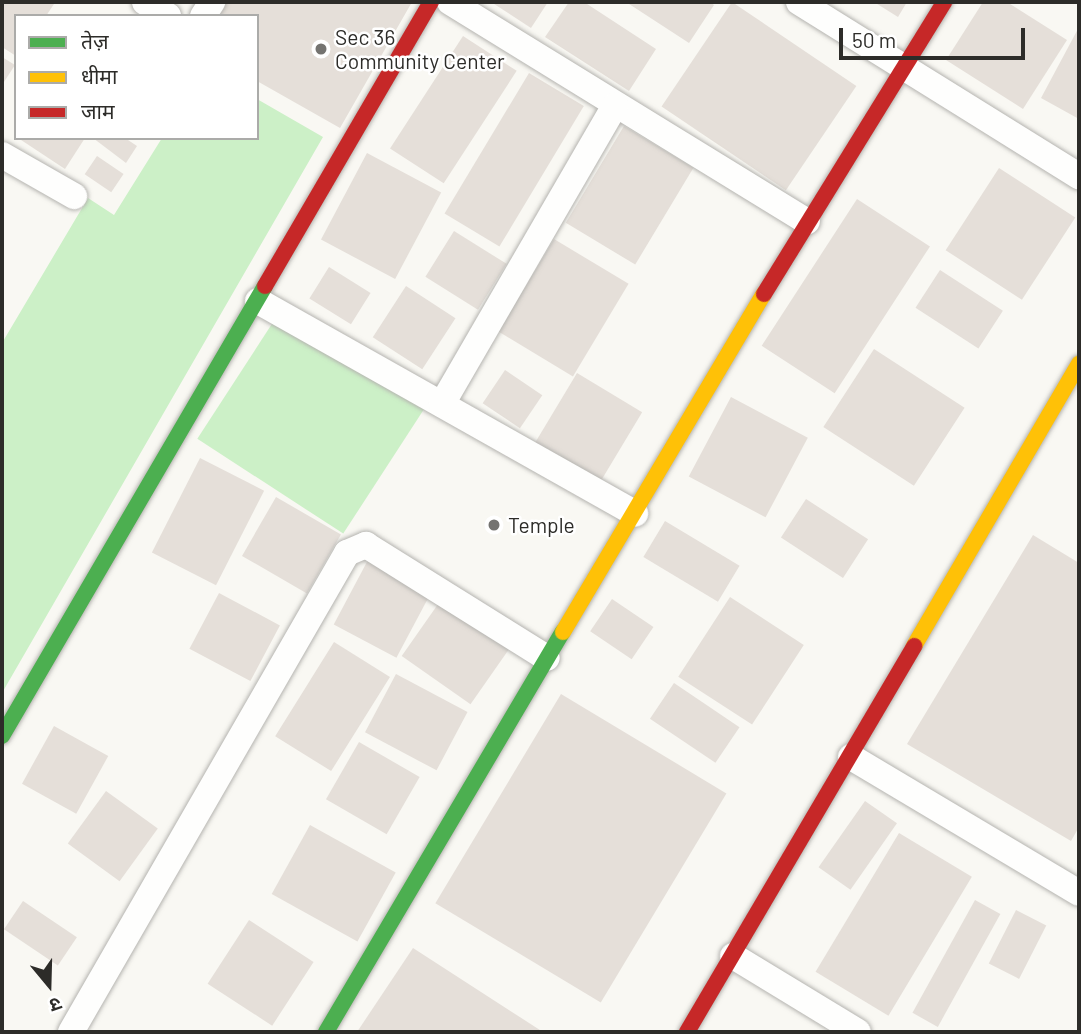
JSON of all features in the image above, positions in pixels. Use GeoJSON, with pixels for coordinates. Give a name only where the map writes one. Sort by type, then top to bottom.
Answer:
{"type":"FeatureCollection","features":[{"type":"Feature","properties":{"kind":"street"},"geometry":{"type":"LineString","coordinates":[[145,2],[165,14]]}},
{"type":"Feature","properties":{"kind":"street"},"geometry":{"type":"LineString","coordinates":[[2,736],[431,2]]}},
{"type":"Feature","properties":{"kind":"street"},"geometry":{"type":"LineString","coordinates":[[450,2],[807,222]]}},
{"type":"Feature","properties":{"kind":"street"},"geometry":{"type":"LineString","coordinates":[[799,2],[1079,176]]}},
{"type":"Feature","properties":{"kind":"street"},"geometry":{"type":"LineString","coordinates":[[326,1032],[807,222],[906,68],[944,2]]}},
{"type":"Feature","properties":{"kind":"street"},"geometry":{"type":"LineString","coordinates":[[442,404],[615,105]]}},
{"type":"Feature","properties":{"kind":"street"},"geometry":{"type":"LineString","coordinates":[[2,155],[74,196]]}},
{"type":"Feature","properties":{"kind":"street"},"geometry":{"type":"LineString","coordinates":[[258,301],[635,513]]}},
{"type":"Feature","properties":{"kind":"street"},"geometry":{"type":"LineString","coordinates":[[687,1032],[851,757],[1079,363]]}},
{"type":"Feature","properties":{"kind":"street"},"geometry":{"type":"LineString","coordinates":[[71,1032],[347,553],[366,545],[547,658]]}},
{"type":"Feature","properties":{"kind":"street"},"geometry":{"type":"LineString","coordinates":[[851,757],[1079,892]]}},
{"type":"Feature","properties":{"kind":"street"},"geometry":{"type":"LineString","coordinates":[[733,956],[858,1032]]}},
{"type":"Feature","properties":{"kind":"green space"},"geometry":{"type":"Polygon","coordinates":[[[259,100],[323,137],[2,693],[2,343],[88,198],[114,215],[161,140],[259,140],[259,100]]]}},
{"type":"Feature","properties":{"kind":"green space"},"geometry":{"type":"Polygon","coordinates":[[[279,313],[425,408],[343,534],[197,439],[279,313]]]}},
{"type":"Feature","properties":{"kind":"building"},"geometry":{"type":"Polygon","coordinates":[[[2,2],[54,4],[47,14],[14,14],[14,55],[2,47],[2,2]]]}},
{"type":"Feature","properties":{"kind":"building","name":"Sec 36 Community Center"},"geometry":{"type":"Polygon","coordinates":[[[227,2],[412,2],[340,128],[259,82],[259,14],[220,14],[227,2]]]}},
{"type":"Feature","properties":{"kind":"building"},"geometry":{"type":"Polygon","coordinates":[[[491,2],[548,2],[531,28],[491,2]]]}},
{"type":"Feature","properties":{"kind":"building"},"geometry":{"type":"Polygon","coordinates":[[[569,2],[584,2],[656,49],[629,91],[545,37],[569,2]]]}},
{"type":"Feature","properties":{"kind":"building"},"geometry":{"type":"Polygon","coordinates":[[[626,2],[710,2],[714,5],[689,43],[626,2]]]}},
{"type":"Feature","properties":{"kind":"building"},"geometry":{"type":"Polygon","coordinates":[[[732,2],[856,86],[786,190],[662,106],[732,2]]]}},
{"type":"Feature","properties":{"kind":"building"},"geometry":{"type":"Polygon","coordinates":[[[874,2],[907,2],[898,17],[874,2]]]}},
{"type":"Feature","properties":{"kind":"building"},"geometry":{"type":"Polygon","coordinates":[[[983,2],[1007,2],[1067,40],[1023,109],[946,60],[983,2]]]}},
{"type":"Feature","properties":{"kind":"building"},"geometry":{"type":"Polygon","coordinates":[[[1079,27],[1079,119],[1041,98],[1079,27]]]}},
{"type":"Feature","properties":{"kind":"building"},"geometry":{"type":"Polygon","coordinates":[[[463,36],[517,71],[444,183],[390,148],[463,36]]]}},
{"type":"Feature","properties":{"kind":"building"},"geometry":{"type":"Polygon","coordinates":[[[2,57],[14,67],[2,85],[2,57]]]}},
{"type":"Feature","properties":{"kind":"building"},"geometry":{"type":"Polygon","coordinates":[[[529,73],[584,106],[499,247],[445,214],[529,73]]]}},
{"type":"Feature","properties":{"kind":"building"},"geometry":{"type":"Polygon","coordinates":[[[624,126],[693,168],[635,265],[566,223],[624,126]]]}},
{"type":"Feature","properties":{"kind":"building"},"geometry":{"type":"Polygon","coordinates":[[[21,140],[84,140],[65,169],[21,140]]]}},
{"type":"Feature","properties":{"kind":"building"},"geometry":{"type":"Polygon","coordinates":[[[96,140],[128,140],[137,146],[126,163],[96,140]]]}},
{"type":"Feature","properties":{"kind":"building"},"geometry":{"type":"Polygon","coordinates":[[[367,153],[441,192],[395,279],[321,240],[367,153]]]}},
{"type":"Feature","properties":{"kind":"building"},"geometry":{"type":"Polygon","coordinates":[[[97,156],[124,174],[111,192],[85,174],[97,156]]]}},
{"type":"Feature","properties":{"kind":"building"},"geometry":{"type":"Polygon","coordinates":[[[999,168],[1075,218],[1022,300],[946,250],[999,168]]]}},
{"type":"Feature","properties":{"kind":"building"},"geometry":{"type":"Polygon","coordinates":[[[857,199],[930,246],[835,393],[762,346],[857,199]]]}},
{"type":"Feature","properties":{"kind":"building"},"geometry":{"type":"Polygon","coordinates":[[[454,231],[507,264],[478,310],[425,277],[454,231]]]}},
{"type":"Feature","properties":{"kind":"building"},"geometry":{"type":"Polygon","coordinates":[[[554,239],[629,284],[573,376],[498,332],[554,239]]]}},
{"type":"Feature","properties":{"kind":"building"},"geometry":{"type":"Polygon","coordinates":[[[329,267],[371,293],[351,324],[309,298],[329,267]]]}},
{"type":"Feature","properties":{"kind":"building"},"geometry":{"type":"Polygon","coordinates":[[[940,270],[1003,311],[978,349],[915,308],[940,270]]]}},
{"type":"Feature","properties":{"kind":"building"},"geometry":{"type":"Polygon","coordinates":[[[406,286],[455,318],[422,369],[373,337],[406,286]]]}},
{"type":"Feature","properties":{"kind":"building"},"geometry":{"type":"Polygon","coordinates":[[[874,349],[965,408],[914,486],[823,427],[874,349]]]}},
{"type":"Feature","properties":{"kind":"building"},"geometry":{"type":"Polygon","coordinates":[[[505,370],[542,395],[520,428],[483,403],[505,370]]]}},
{"type":"Feature","properties":{"kind":"building"},"geometry":{"type":"Polygon","coordinates":[[[577,373],[642,412],[600,482],[535,443],[577,373]]]}},
{"type":"Feature","properties":{"kind":"building"},"geometry":{"type":"Polygon","coordinates":[[[731,397],[808,438],[766,517],[689,476],[731,397]]]}},
{"type":"Feature","properties":{"kind":"building"},"geometry":{"type":"Polygon","coordinates":[[[200,458],[264,491],[216,585],[152,552],[200,458]]]}},
{"type":"Feature","properties":{"kind":"building"},"geometry":{"type":"Polygon","coordinates":[[[276,497],[341,534],[307,593],[242,556],[276,497]]]}},
{"type":"Feature","properties":{"kind":"building"},"geometry":{"type":"Polygon","coordinates":[[[806,499],[868,539],[843,578],[781,538],[806,499]]]}},
{"type":"Feature","properties":{"kind":"building"},"geometry":{"type":"Polygon","coordinates":[[[665,521],[740,566],[718,602],[643,557],[665,521]]]}},
{"type":"Feature","properties":{"kind":"building"},"geometry":{"type":"Polygon","coordinates":[[[1033,535],[1079,563],[1079,827],[1071,841],[907,744],[1033,535]]]}},
{"type":"Feature","properties":{"kind":"building"},"geometry":{"type":"Polygon","coordinates":[[[368,560],[431,593],[396,658],[334,624],[368,560]]]}},
{"type":"Feature","properties":{"kind":"building"},"geometry":{"type":"Polygon","coordinates":[[[219,593],[280,625],[250,681],[189,649],[219,593]]]}},
{"type":"Feature","properties":{"kind":"building"},"geometry":{"type":"Polygon","coordinates":[[[443,597],[512,645],[471,704],[402,656],[443,597]]]}},
{"type":"Feature","properties":{"kind":"building"},"geometry":{"type":"Polygon","coordinates":[[[730,597],[804,645],[752,725],[678,677],[730,597]]]}},
{"type":"Feature","properties":{"kind":"building"},"geometry":{"type":"Polygon","coordinates":[[[612,599],[653,627],[632,659],[590,631],[612,599]]]}},
{"type":"Feature","properties":{"kind":"building"},"geometry":{"type":"Polygon","coordinates":[[[334,642],[390,677],[331,771],[275,736],[334,642]]]}},
{"type":"Feature","properties":{"kind":"building"},"geometry":{"type":"Polygon","coordinates":[[[396,674],[468,712],[437,770],[365,732],[396,674]]]}},
{"type":"Feature","properties":{"kind":"building"},"geometry":{"type":"Polygon","coordinates":[[[674,683],[739,727],[715,763],[650,719],[674,683]]]}},
{"type":"Feature","properties":{"kind":"building"},"geometry":{"type":"Polygon","coordinates":[[[561,694],[726,793],[601,1003],[435,903],[561,694]]]}},
{"type":"Feature","properties":{"kind":"building"},"geometry":{"type":"Polygon","coordinates":[[[54,726],[108,756],[76,814],[22,784],[54,726]]]}},
{"type":"Feature","properties":{"kind":"building"},"geometry":{"type":"Polygon","coordinates":[[[359,742],[420,777],[387,834],[326,799],[359,742]]]}},
{"type":"Feature","properties":{"kind":"building"},"geometry":{"type":"Polygon","coordinates":[[[106,791],[158,829],[120,881],[68,844],[106,791]]]}},
{"type":"Feature","properties":{"kind":"building"},"geometry":{"type":"Polygon","coordinates":[[[865,801],[897,823],[850,890],[819,867],[865,801]]]}},
{"type":"Feature","properties":{"kind":"building"},"geometry":{"type":"Polygon","coordinates":[[[310,825],[396,873],[357,942],[272,894],[310,825]]]}},
{"type":"Feature","properties":{"kind":"building"},"geometry":{"type":"Polygon","coordinates":[[[899,833],[972,877],[888,1016],[816,972],[899,833]]]}},
{"type":"Feature","properties":{"kind":"building"},"geometry":{"type":"Polygon","coordinates":[[[975,900],[1000,914],[938,1027],[912,1013],[975,900]]]}},
{"type":"Feature","properties":{"kind":"building"},"geometry":{"type":"Polygon","coordinates":[[[23,901],[77,937],[58,966],[4,929],[23,901]]]}},
{"type":"Feature","properties":{"kind":"building"},"geometry":{"type":"Polygon","coordinates":[[[1016,910],[1046,925],[1019,979],[989,963],[1016,910]]]}},
{"type":"Feature","properties":{"kind":"building"},"geometry":{"type":"Polygon","coordinates":[[[249,920],[314,962],[272,1026],[208,984],[249,920]]]}},
{"type":"Feature","properties":{"kind":"building"},"geometry":{"type":"Polygon","coordinates":[[[413,948],[543,1032],[357,1032],[413,948]]]}},
{"type":"Feature","properties":{"kind":"traffic: fast"},"geometry":{"type":"LineString","coordinates":[[2,736],[265,286]]}},
{"type":"Feature","properties":{"kind":"traffic: fast"},"geometry":{"type":"LineString","coordinates":[[326,1032],[563,632]]}},
{"type":"Feature","properties":{"kind":"traffic: slow"},"geometry":{"type":"LineString","coordinates":[[563,632],[764,294]]}},
{"type":"Feature","properties":{"kind":"traffic: slow"},"geometry":{"type":"LineString","coordinates":[[914,646],[1079,364]]}},
{"type":"Feature","properties":{"kind":"traffic: jam"},"geometry":{"type":"LineString","coordinates":[[265,286],[431,2]]}},
{"type":"Feature","properties":{"kind":"traffic: jam"},"geometry":{"type":"LineString","coordinates":[[764,294],[944,2]]}},
{"type":"Feature","properties":{"kind":"traffic: jam"},"geometry":{"type":"LineString","coordinates":[[687,1032],[914,646]]}},
{"type":"Feature","properties":{"kind":"place","name":"Sec 36 Community Center"},"geometry":{"type":"Point","coordinates":[321,49]}},
{"type":"Feature","properties":{"kind":"place","name":"Temple"},"geometry":{"type":"Point","coordinates":[494,525]}}]}
